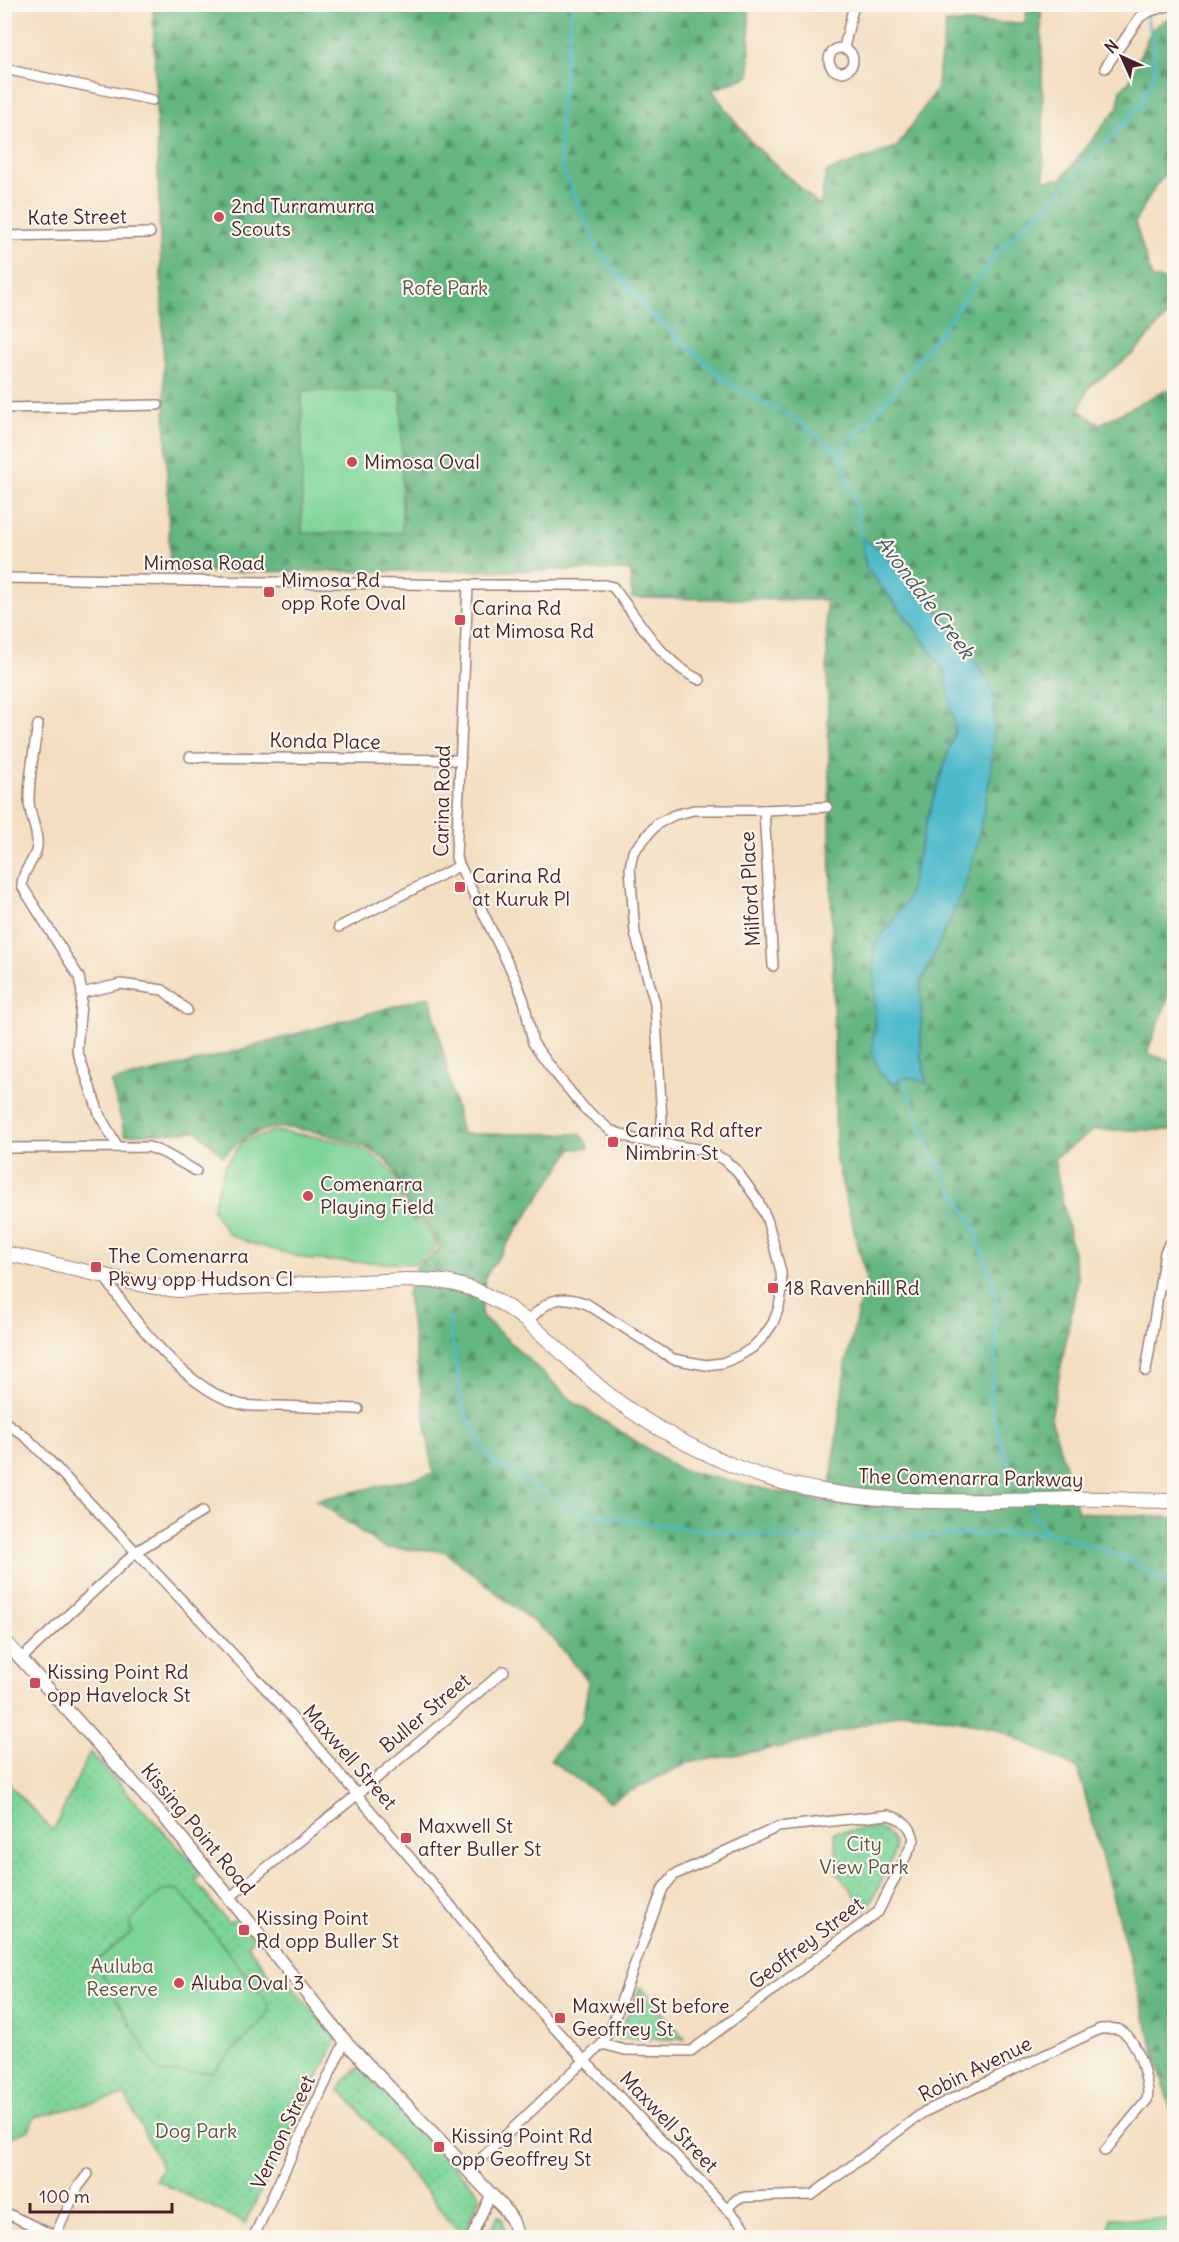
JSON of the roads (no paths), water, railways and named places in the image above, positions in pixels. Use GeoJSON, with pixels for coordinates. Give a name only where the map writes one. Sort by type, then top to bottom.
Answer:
{"type":"FeatureCollection","features":[{"type":"Feature","properties":{"kind":"main road","name":"The Comenarra Parkway"},"geometry":{"type":"LineString","coordinates":[[4,1253],[149,1286],[197,1291],[406,1280],[444,1282],[464,1286],[490,1296],[526,1322],[608,1394],[632,1412],[682,1441],[734,1466],[769,1479],[831,1493],[935,1500],[1174,1501]]}},
{"type":"Feature","properties":{"kind":"street"},"geometry":{"type":"LineString","coordinates":[[844,48],[854,4]]}},
{"type":"Feature","properties":{"kind":"street"},"geometry":{"type":"LineString","coordinates":[[1105,68],[1140,17],[1174,4]]}},
{"type":"Feature","properties":{"kind":"street"},"geometry":{"type":"LineString","coordinates":[[4,69],[152,100]]}},
{"type":"Feature","properties":{"kind":"street","name":"Kate Street"},"geometry":{"type":"LineString","coordinates":[[4,236],[150,233]]}},
{"type":"Feature","properties":{"kind":"street"},"geometry":{"type":"LineString","coordinates":[[4,408],[158,405]]}},
{"type":"Feature","properties":{"kind":"street","name":"Mimosa Road"},"geometry":{"type":"LineString","coordinates":[[4,578],[604,585],[613,587],[671,662],[700,680]]}},
{"type":"Feature","properties":{"kind":"street","name":"Carina Road"},"geometry":{"type":"LineString","coordinates":[[468,585],[455,847],[459,866],[516,980],[524,1001],[533,1043],[555,1073],[598,1122],[625,1137],[714,1154],[737,1171],[757,1199],[767,1220],[778,1257],[782,1290],[780,1307],[764,1336],[752,1348],[723,1363],[706,1365],[673,1359],[587,1304],[577,1300],[550,1301],[526,1322]]}},
{"type":"Feature","properties":{"kind":"street"},"geometry":{"type":"LineString","coordinates":[[38,725],[29,802],[37,849],[22,876],[22,886],[79,977],[82,993],[76,1050],[100,1116],[118,1147]]}},
{"type":"Feature","properties":{"kind":"street","name":"Konda Place"},"geometry":{"type":"LineString","coordinates":[[190,757],[459,760]]}},
{"type":"Feature","properties":{"kind":"street"},"geometry":{"type":"LineString","coordinates":[[659,1143],[662,1120],[655,1003],[635,933],[630,868],[633,852],[657,824],[674,815],[694,810],[827,807]]}},
{"type":"Feature","properties":{"kind":"street","name":"Milford Place"},"geometry":{"type":"LineString","coordinates":[[764,810],[773,966]]}},
{"type":"Feature","properties":{"kind":"street"},"geometry":{"type":"LineString","coordinates":[[339,927],[459,866]]}},
{"type":"Feature","properties":{"kind":"street"},"geometry":{"type":"LineString","coordinates":[[82,993],[122,984],[163,990],[187,1010]]}},
{"type":"Feature","properties":{"kind":"street"},"geometry":{"type":"LineString","coordinates":[[4,1148],[140,1146],[157,1149],[196,1171]]}},
{"type":"Feature","properties":{"kind":"street"},"geometry":{"type":"LineString","coordinates":[[1146,1371],[1165,1252],[1169,1244],[1174,1241]]}},
{"type":"Feature","properties":{"kind":"street"},"geometry":{"type":"LineString","coordinates":[[104,1276],[121,1302],[175,1364],[205,1389],[224,1400],[246,1406],[358,1409]]}},
{"type":"Feature","properties":{"kind":"street","name":"Maxwell Street"},"geometry":{"type":"LineString","coordinates":[[4,1421],[27,1438],[48,1459],[284,1708],[547,2020],[727,2208],[744,2227],[749,2238]]}},
{"type":"Feature","properties":{"kind":"street"},"geometry":{"type":"LineString","coordinates":[[22,1658],[137,1551],[202,1512]]}},
{"type":"Feature","properties":{"kind":"street","name":"Kissing Point Road"},"geometry":{"type":"LineString","coordinates":[[4,1640],[133,1781],[230,1897],[345,2041],[491,2194],[512,2220],[518,2238]]}},
{"type":"Feature","properties":{"kind":"street","name":"Buller Street"},"geometry":{"type":"LineString","coordinates":[[230,1897],[504,1671]]}},
{"type":"Feature","properties":{"kind":"street","name":"Geoffrey Street"},"geometry":{"type":"LineString","coordinates":[[469,2170],[602,2044],[612,2026],[663,1888],[674,1875],[786,1824],[888,1815],[899,1818],[908,1825],[914,1840],[878,1912],[691,2051],[625,2050],[602,2044]]}},
{"type":"Feature","properties":{"kind":"street","name":"Robin Avenue"},"geometry":{"type":"LineString","coordinates":[[727,2208],[737,2199],[745,2197],[812,2195],[924,2112],[1100,2029],[1111,2028],[1119,2030],[1131,2040],[1148,2091],[1147,2100],[1105,2151]]}},
{"type":"Feature","properties":{"kind":"street","name":"Vernon Street"},"geometry":{"type":"LineString","coordinates":[[253,2238],[345,2041]]}},
{"type":"Feature","properties":{"kind":"street"},"geometry":{"type":"LineString","coordinates":[[4,2212],[57,2237],[78,2187],[88,2174]]}},
{"type":"Feature","properties":{"kind":"street"},"geometry":{"type":"LineString","coordinates":[[471,2238],[491,2194]]}},
{"type":"Feature","properties":{"kind":"water"},"geometry":{"type":"Polygon","coordinates":[[[861,537],[880,550],[952,626],[989,683],[995,699],[991,773],[977,846],[962,893],[921,983],[921,1053],[927,1084],[910,1077],[893,1085],[880,1073],[872,1054],[875,1013],[874,947],[907,900],[927,819],[955,731],[946,674],[914,627],[866,568],[861,537]]]}},
{"type":"Feature","properties":{"kind":"waterway","name":"Avondale Creek"},"geometry":{"type":"LineString","coordinates":[[572,4],[560,120],[561,165],[599,251],[647,311],[731,385],[797,420],[839,452],[853,492],[862,538]]}},
{"type":"Feature","properties":{"kind":"waterway"},"geometry":{"type":"LineString","coordinates":[[839,452],[882,406],[961,304],[997,252],[1085,167],[1140,106],[1155,70],[1153,43],[1144,4]]}},
{"type":"Feature","properties":{"kind":"waterway","name":"Avondale Creek"},"geometry":{"type":"LineString","coordinates":[[902,1075],[931,1153],[974,1226],[996,1293],[996,1350],[990,1402],[1005,1455],[1015,1476]]}},
{"type":"Feature","properties":{"kind":"waterway"},"geometry":{"type":"LineString","coordinates":[[449,1319],[463,1409],[491,1461],[578,1512],[675,1527],[804,1540],[1045,1532]]}},
{"type":"Feature","properties":{"kind":"waterway","name":"Avondale Creek"},"geometry":{"type":"LineString","coordinates":[[1029,1506],[1045,1532],[1064,1536],[1127,1559],[1174,1588]]}},
{"type":"Feature","properties":{"kind":"place","name":"2nd Turramurra Scouts"},"geometry":{"type":"Point","coordinates":[219,217]}},
{"type":"Feature","properties":{"kind":"place","name":"Mimosa Oval"},"geometry":{"type":"Point","coordinates":[352,462]}},
{"type":"Feature","properties":{"kind":"place","name":"Mimosa Rd opp Rofe Oval"},"geometry":{"type":"Point","coordinates":[269,592]}},
{"type":"Feature","properties":{"kind":"place","name":"Carina Rd at Mimosa Rd"},"geometry":{"type":"Point","coordinates":[460,620]}},
{"type":"Feature","properties":{"kind":"place","name":"Carina Rd at Kuruk Pl"},"geometry":{"type":"Point","coordinates":[460,887]}},
{"type":"Feature","properties":{"kind":"place","name":"Carina Rd after Nimbrin St"},"geometry":{"type":"Point","coordinates":[613,1142]}},
{"type":"Feature","properties":{"kind":"place","name":"Comenarra Playing Field"},"geometry":{"type":"Point","coordinates":[308,1196]}},
{"type":"Feature","properties":{"kind":"place","name":"The Comenarra Pkwy opp Hudson Cl"},"geometry":{"type":"Point","coordinates":[96,1267]}},
{"type":"Feature","properties":{"kind":"place","name":"18 Ravenhill Rd"},"geometry":{"type":"Point","coordinates":[773,1288]}},
{"type":"Feature","properties":{"kind":"place","name":"Kissing Point Rd opp Havelock St"},"geometry":{"type":"Point","coordinates":[35,1683]}},
{"type":"Feature","properties":{"kind":"place","name":"Maxwell St after Buller St"},"geometry":{"type":"Point","coordinates":[406,1838]}},
{"type":"Feature","properties":{"kind":"place","name":"Kissing Point Rd opp Buller St"},"geometry":{"type":"Point","coordinates":[244,1930]}},
{"type":"Feature","properties":{"kind":"place","name":"Aluba Oval 3"},"geometry":{"type":"Point","coordinates":[179,1983]}},
{"type":"Feature","properties":{"kind":"place","name":"Maxwell St before Geoffrey St"},"geometry":{"type":"Point","coordinates":[560,2018]}},
{"type":"Feature","properties":{"kind":"place","name":"Kissing Point Rd opp Geoffrey St"},"geometry":{"type":"Point","coordinates":[439,2147]}},
{"type":"Feature","properties":{"kind":"park label","name":"Rofe Park"},"geometry":{"type":"Point","coordinates":[445,288]}},
{"type":"Feature","properties":{"kind":"park label","name":"City View Park"},"geometry":{"type":"Point","coordinates":[864,1856]}},
{"type":"Feature","properties":{"kind":"park label","name":"Auluba Reserve"},"geometry":{"type":"Point","coordinates":[122,1978]}},
{"type":"Feature","properties":{"kind":"park label","name":"Dog Park"},"geometry":{"type":"Point","coordinates":[196,2131]}}]}
